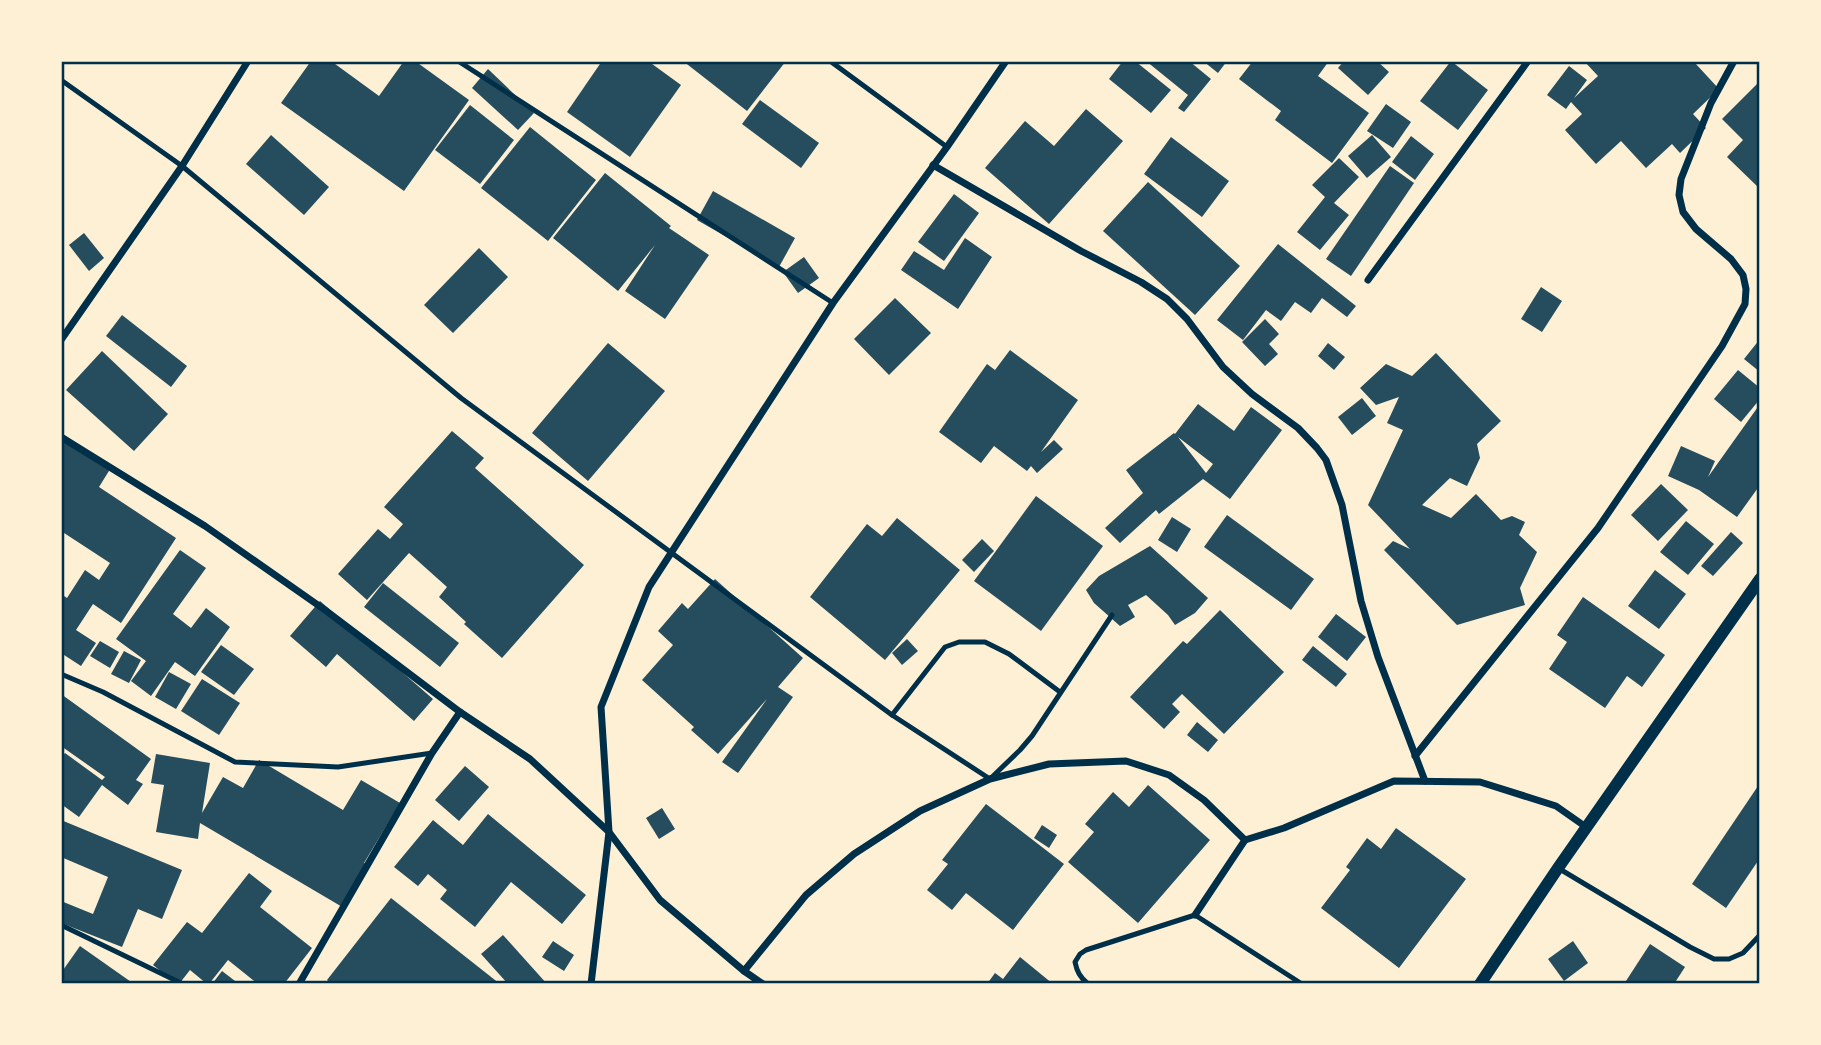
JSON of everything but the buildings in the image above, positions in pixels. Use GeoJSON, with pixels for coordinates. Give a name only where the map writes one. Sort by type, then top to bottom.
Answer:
{"type":"FeatureCollection","features":[{"type":"Feature","properties":{"kind":"street"},"geometry":{"type":"LineString","coordinates":[[63,335],[183,166],[248,61]]}},
{"type":"Feature","properties":{"kind":"street"},"geometry":{"type":"LineString","coordinates":[[591,984],[608,832],[601,707],[649,587],[833,303],[1006,61]]}},
{"type":"Feature","properties":{"kind":"street"},"geometry":{"type":"LineString","coordinates":[[1368,280],[1528,61]]}},
{"type":"Feature","properties":{"kind":"street"},"geometry":{"type":"LineString","coordinates":[[1415,756],[1598,528],[1722,346],[1745,304],[1743,275],[1731,259],[1696,229],[1683,212],[1679,195],[1681,179],[1711,103],[1734,61]]}},
{"type":"Feature","properties":{"kind":"street"},"geometry":{"type":"LineString","coordinates":[[933,165],[1167,299],[1187,319],[1223,367],[1252,394],[1298,428],[1317,448],[1326,460],[1342,505],[1361,601],[1389,690],[1425,781]]}},
{"type":"Feature","properties":{"kind":"street"},"geometry":{"type":"LineString","coordinates":[[61,437],[205,526],[325,610],[460,712],[530,759],[608,832],[660,900],[763,984]]}},
{"type":"Feature","properties":{"kind":"street"},"geometry":{"type":"LineString","coordinates":[[1480,984],[1760,579]]}},
{"type":"Feature","properties":{"kind":"street"},"geometry":{"type":"LineString","coordinates":[[299,984],[432,753],[460,712]]}},
{"type":"Feature","properties":{"kind":"street"},"geometry":{"type":"LineString","coordinates":[[744,971],[806,895],[854,854],[920,811],[990,779],[1049,764],[1126,761],[1169,775],[1204,800],[1245,840]]}},
{"type":"Feature","properties":{"kind":"street"},"geometry":{"type":"LineString","coordinates":[[1195,915],[1245,840],[1284,828],[1394,781],[1480,782],[1556,806],[1586,827]]}},
{"type":"Feature","properties":{"kind":"lane"},"geometry":{"type":"LineString","coordinates":[[458,61],[833,303]]}},
{"type":"Feature","properties":{"kind":"lane"},"geometry":{"type":"LineString","coordinates":[[830,61],[947,147]]}},
{"type":"Feature","properties":{"kind":"lane"},"geometry":{"type":"LineString","coordinates":[[61,80],[183,166],[461,398],[892,715],[990,779],[1032,736],[1112,615]]}},
{"type":"Feature","properties":{"kind":"lane"},"geometry":{"type":"LineString","coordinates":[[892,715],[945,648],[959,642],[985,642],[1009,654],[1060,692]]}},
{"type":"Feature","properties":{"kind":"lane"},"geometry":{"type":"LineString","coordinates":[[61,674],[103,692],[235,762],[338,767],[432,753]]}},
{"type":"Feature","properties":{"kind":"lane"},"geometry":{"type":"LineString","coordinates":[[1558,868],[1714,959],[1729,959],[1743,953],[1760,935]]}},
{"type":"Feature","properties":{"kind":"lane"},"geometry":{"type":"LineString","coordinates":[[1088,984],[1080,978],[1075,962],[1086,950],[1195,915],[1298,983]]}},
{"type":"Feature","properties":{"kind":"lane"},"geometry":{"type":"LineString","coordinates":[[61,925],[183,984]]}}]}
